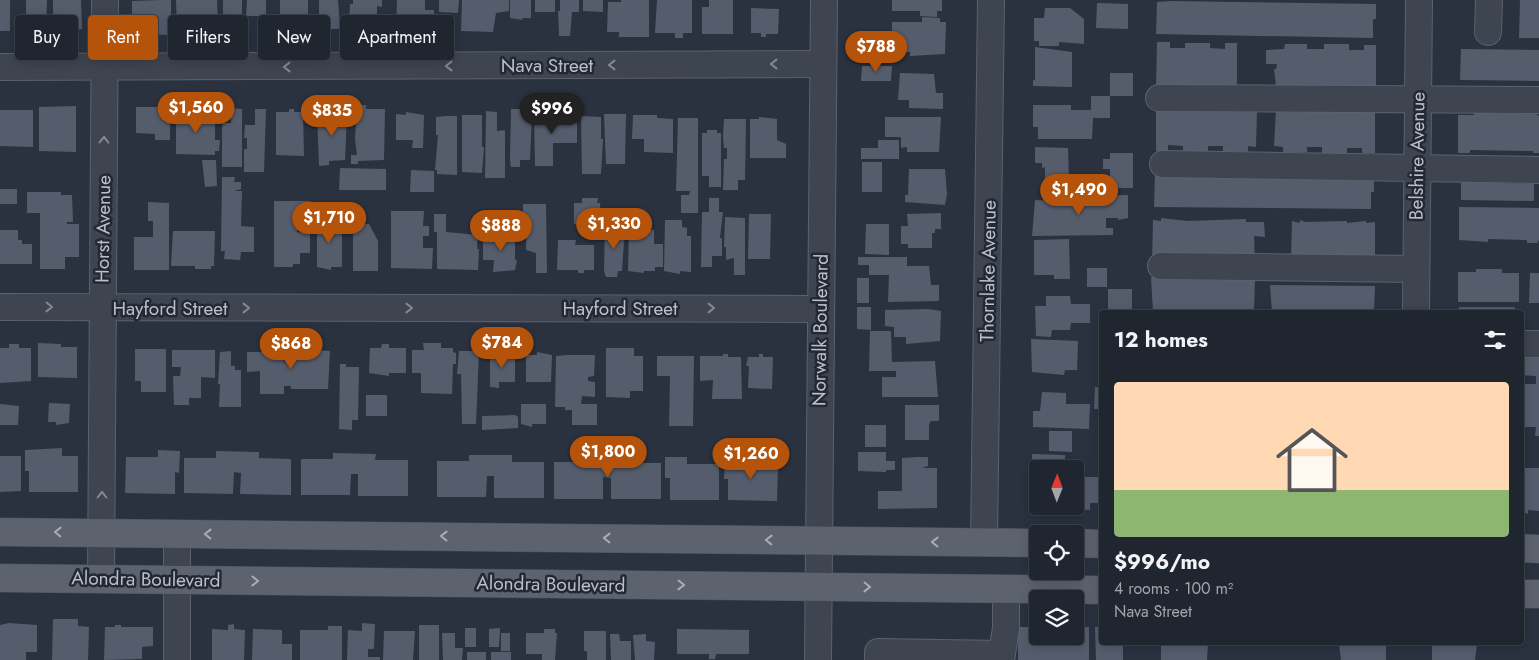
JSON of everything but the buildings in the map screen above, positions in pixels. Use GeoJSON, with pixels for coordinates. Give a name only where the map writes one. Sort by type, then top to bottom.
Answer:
{"type":"FeatureCollection","features":[{"type":"Feature","properties":{"kind":"main road"},"geometry":{"type":"LineString","coordinates":[[0,532],[1029,543]]}},
{"type":"Feature","properties":{"kind":"main road"},"geometry":{"type":"LineString","coordinates":[[1084,543],[1099,544]]}},
{"type":"Feature","properties":{"kind":"main road"},"geometry":{"type":"LineString","coordinates":[[1524,548],[1539,549]]}},
{"type":"Feature","properties":{"kind":"main road","name":"Alondra Boulevard"},"geometry":{"type":"LineString","coordinates":[[0,578],[1099,590]]}},
{"type":"Feature","properties":{"kind":"main road"},"geometry":{"type":"LineString","coordinates":[[1524,594],[1539,594]]}},
{"type":"Feature","properties":{"kind":"street","name":"Horst Avenue"},"geometry":{"type":"LineString","coordinates":[[101,579],[105,0]]}},
{"type":"Feature","properties":{"kind":"street","name":"Norwalk Boulevard"},"geometry":{"type":"LineString","coordinates":[[818,660],[824,0]]}},
{"type":"Feature","properties":{"kind":"street","name":"Thornlake Avenue"},"geometry":{"type":"LineString","coordinates":[[984,542],[991,0]]}},
{"type":"Feature","properties":{"kind":"street","name":"Belshire Avenue"},"geometry":{"type":"LineString","coordinates":[[1416,310],[1419,0]]}},
{"type":"Feature","properties":{"kind":"street"},"geometry":{"type":"LineString","coordinates":[[1488,32],[1489,0]]}},
{"type":"Feature","properties":{"kind":"street","name":"Nava Street"},"geometry":{"type":"LineString","coordinates":[[0,67],[823,64]]}},
{"type":"Feature","properties":{"kind":"street"},"geometry":{"type":"LineString","coordinates":[[1159,98],[1539,100]]}},
{"type":"Feature","properties":{"kind":"street"},"geometry":{"type":"LineString","coordinates":[[1164,164],[1539,170]]}},
{"type":"Feature","properties":{"kind":"street"},"geometry":{"type":"LineString","coordinates":[[1161,266],[1416,269]]}},
{"type":"Feature","properties":{"kind":"street","name":"Hayford Street"},"geometry":{"type":"LineString","coordinates":[[0,307],[821,308]]}},
{"type":"Feature","properties":{"kind":"street"},"geometry":{"type":"LineString","coordinates":[[1524,344],[1539,344]]}},
{"type":"Feature","properties":{"kind":"street"},"geometry":{"type":"LineString","coordinates":[[177,534],[177,660]]}},
{"type":"Feature","properties":{"kind":"street"},"geometry":{"type":"LineString","coordinates":[[878,656],[1001,657],[1006,628],[1006,589]]}}]}
